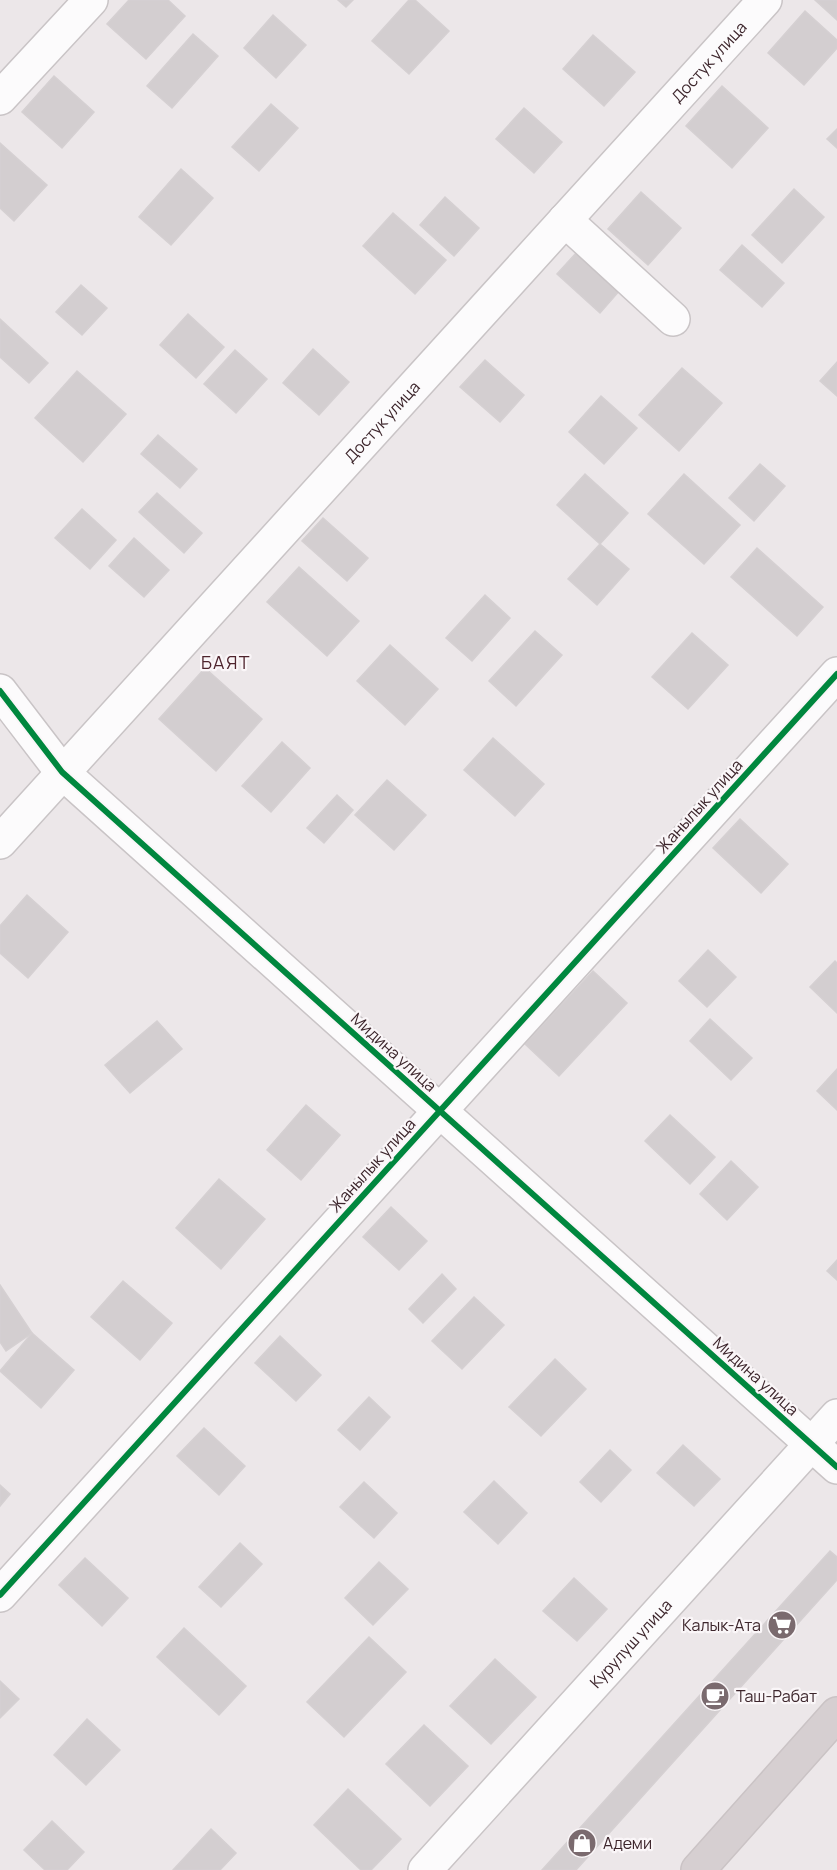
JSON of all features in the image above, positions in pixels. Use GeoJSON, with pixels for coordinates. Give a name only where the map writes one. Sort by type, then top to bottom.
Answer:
{"type":"FeatureCollection","features":[{"type":"Feature","properties":{"kind":"main road"},"geometry":{"type":"LineString","coordinates":[[698,1870],[837,1714]]}},
{"type":"Feature","properties":{"kind":"street"},"geometry":{"type":"LineString","coordinates":[[0,98],[91,0]]}},
{"type":"Feature","properties":{"kind":"street","name":"Достук улица"},"geometry":{"type":"LineString","coordinates":[[0,842],[765,0]]}},
{"type":"Feature","properties":{"kind":"street"},"geometry":{"type":"LineString","coordinates":[[565,220],[673,319]]}},
{"type":"Feature","properties":{"kind":"street","name":"Жанылык улица"},"geometry":{"type":"LineString","coordinates":[[0,1595],[837,674]]}},
{"type":"Feature","properties":{"kind":"street","name":"Мидина улица"},"geometry":{"type":"LineString","coordinates":[[0,692],[62,772],[837,1467]]}},
{"type":"Feature","properties":{"kind":"street","name":"Курулуш улица"},"geometry":{"type":"LineString","coordinates":[[425,1870],[837,1416]]}},
{"type":"Feature","properties":{"kind":"building"},"geometry":{"type":"Polygon","coordinates":[[[129,0],[168,0],[185,16],[146,59],[107,24],[129,0]]]}},
{"type":"Feature","properties":{"kind":"building"},"geometry":{"type":"Polygon","coordinates":[[[338,0],[353,0],[346,7],[338,0]]]}},
{"type":"Feature","properties":{"kind":"building"},"geometry":{"type":"Polygon","coordinates":[[[409,0],[415,0],[449,31],[409,74],[372,41],[409,0]]]}},
{"type":"Feature","properties":{"kind":"building"},"geometry":{"type":"Polygon","coordinates":[[[815,0],[837,0],[837,20],[815,0]]]}},
{"type":"Feature","properties":{"kind":"building"},"geometry":{"type":"Polygon","coordinates":[[[805,11],[837,40],[837,48],[804,85],[768,53],[805,11]]]}},
{"type":"Feature","properties":{"kind":"building"},"geometry":{"type":"Polygon","coordinates":[[[273,15],[306,45],[276,78],[244,48],[273,15]]]}},
{"type":"Feature","properties":{"kind":"building"},"geometry":{"type":"Polygon","coordinates":[[[193,34],[218,56],[172,108],[147,86],[193,34]]]}},
{"type":"Feature","properties":{"kind":"building"},"geometry":{"type":"Polygon","coordinates":[[[593,35],[635,72],[604,106],[563,69],[593,35]]]}},
{"type":"Feature","properties":{"kind":"building"},"geometry":{"type":"Polygon","coordinates":[[[54,76],[94,112],[62,148],[22,112],[54,76]]]}},
{"type":"Feature","properties":{"kind":"building"},"geometry":{"type":"Polygon","coordinates":[[[722,86],[768,128],[732,168],[686,126],[722,86]]]}},
{"type":"Feature","properties":{"kind":"building"},"geometry":{"type":"Polygon","coordinates":[[[271,104],[298,128],[259,171],[232,147],[271,104]]]}},
{"type":"Feature","properties":{"kind":"building"},"geometry":{"type":"Polygon","coordinates":[[[524,108],[562,142],[534,173],[496,139],[524,108]]]}},
{"type":"Feature","properties":{"kind":"building"},"geometry":{"type":"Polygon","coordinates":[[[837,129],[837,148],[827,139],[837,129]]]}},
{"type":"Feature","properties":{"kind":"building"},"geometry":{"type":"Polygon","coordinates":[[[0,143],[47,185],[14,221],[0,208],[0,143]]]}},
{"type":"Feature","properties":{"kind":"building"},"geometry":{"type":"Polygon","coordinates":[[[181,169],[213,198],[171,245],[139,217],[181,169]]]}},
{"type":"Feature","properties":{"kind":"building"},"geometry":{"type":"Polygon","coordinates":[[[794,189],[824,217],[782,263],[752,235],[794,189]]]}},
{"type":"Feature","properties":{"kind":"building"},"geometry":{"type":"Polygon","coordinates":[[[641,192],[681,228],[648,265],[608,229],[641,192]]]}},
{"type":"Feature","properties":{"kind":"building"},"geometry":{"type":"Polygon","coordinates":[[[445,197],[479,228],[454,256],[420,225],[445,197]]]}},
{"type":"Feature","properties":{"kind":"building"},"geometry":{"type":"Polygon","coordinates":[[[393,213],[446,260],[415,294],[363,246],[393,213]]]}},
{"type":"Feature","properties":{"kind":"building"},"geometry":{"type":"Polygon","coordinates":[[[742,245],[784,283],[762,307],[720,270],[742,245]]]}},
{"type":"Feature","properties":{"kind":"building"},"geometry":{"type":"Polygon","coordinates":[[[577,252],[620,290],[600,313],[557,274],[577,252]]]}},
{"type":"Feature","properties":{"kind":"building"},"geometry":{"type":"Polygon","coordinates":[[[81,285],[107,308],[82,335],[56,312],[81,285]]]}},
{"type":"Feature","properties":{"kind":"building"},"geometry":{"type":"Polygon","coordinates":[[[188,314],[224,347],[196,378],[160,345],[188,314]]]}},
{"type":"Feature","properties":{"kind":"building"},"geometry":{"type":"Polygon","coordinates":[[[0,319],[48,363],[29,383],[0,357],[0,319]]]}},
{"type":"Feature","properties":{"kind":"building"},"geometry":{"type":"Polygon","coordinates":[[[313,349],[349,382],[319,415],[283,383],[313,349]]]}},
{"type":"Feature","properties":{"kind":"building"},"geometry":{"type":"Polygon","coordinates":[[[235,350],[267,379],[236,413],[204,384],[235,350]]]}},
{"type":"Feature","properties":{"kind":"building"},"geometry":{"type":"Polygon","coordinates":[[[485,360],[524,395],[500,422],[460,387],[485,360]]]}},
{"type":"Feature","properties":{"kind":"building"},"geometry":{"type":"Polygon","coordinates":[[[837,362],[837,396],[820,381],[837,362]]]}},
{"type":"Feature","properties":{"kind":"building"},"geometry":{"type":"Polygon","coordinates":[[[682,368],[722,403],[679,451],[639,415],[682,368]]]}},
{"type":"Feature","properties":{"kind":"building"},"geometry":{"type":"Polygon","coordinates":[[[77,371],[126,414],[83,462],[35,418],[77,371]]]}},
{"type":"Feature","properties":{"kind":"building"},"geometry":{"type":"Polygon","coordinates":[[[601,396],[637,428],[604,464],[569,432],[601,396]]]}},
{"type":"Feature","properties":{"kind":"building"},"geometry":{"type":"Polygon","coordinates":[[[158,435],[197,469],[180,488],[141,454],[158,435]]]}},
{"type":"Feature","properties":{"kind":"building"},"geometry":{"type":"Polygon","coordinates":[[[760,464],[785,486],[754,521],[729,498],[760,464]]]}},
{"type":"Feature","properties":{"kind":"building"},"geometry":{"type":"Polygon","coordinates":[[[585,474],[628,513],[600,544],[557,505],[585,474]]]}},
{"type":"Feature","properties":{"kind":"building"},"geometry":{"type":"Polygon","coordinates":[[[684,474],[740,525],[704,564],[648,514],[684,474]]]}},
{"type":"Feature","properties":{"kind":"building"},"geometry":{"type":"Polygon","coordinates":[[[157,493],[202,533],[184,553],[139,512],[157,493]]]}},
{"type":"Feature","properties":{"kind":"building"},"geometry":{"type":"Polygon","coordinates":[[[82,509],[116,540],[90,569],[55,538],[82,509]]]}},
{"type":"Feature","properties":{"kind":"building"},"geometry":{"type":"Polygon","coordinates":[[[323,518],[368,558],[347,581],[302,541],[323,518]]]}},
{"type":"Feature","properties":{"kind":"building"},"geometry":{"type":"Polygon","coordinates":[[[134,538],[169,570],[144,597],[109,566],[134,538]]]}},
{"type":"Feature","properties":{"kind":"building"},"geometry":{"type":"Polygon","coordinates":[[[600,544],[629,569],[597,605],[568,579],[600,544]]]}},
{"type":"Feature","properties":{"kind":"building"},"geometry":{"type":"Polygon","coordinates":[[[757,548],[823,607],[797,636],[731,577],[757,548]]]}},
{"type":"Feature","properties":{"kind":"building"},"geometry":{"type":"Polygon","coordinates":[[[299,567],[359,621],[327,656],[267,602],[299,567]]]}},
{"type":"Feature","properties":{"kind":"building"},"geometry":{"type":"Polygon","coordinates":[[[485,595],[510,618],[472,661],[446,638],[485,595]]]}},
{"type":"Feature","properties":{"kind":"building"},"geometry":{"type":"Polygon","coordinates":[[[535,631],[562,655],[516,706],[489,681],[535,631]]]}},
{"type":"Feature","properties":{"kind":"building"},"geometry":{"type":"Polygon","coordinates":[[[692,633],[728,665],[688,709],[652,677],[692,633]]]}},
{"type":"Feature","properties":{"kind":"building"},"geometry":{"type":"Polygon","coordinates":[[[390,645],[438,689],[405,725],[357,681],[390,645]]]}},
{"type":"Feature","properties":{"kind":"building"},"geometry":{"type":"Polygon","coordinates":[[[205,668],[262,719],[216,771],[159,719],[205,668]]]}},
{"type":"Feature","properties":{"kind":"building"},"geometry":{"type":"Polygon","coordinates":[[[493,738],[544,784],[515,816],[464,770],[493,738]]]}},
{"type":"Feature","properties":{"kind":"building"},"geometry":{"type":"Polygon","coordinates":[[[282,742],[310,768],[271,812],[242,786],[282,742]]]}},
{"type":"Feature","properties":{"kind":"building"},"geometry":{"type":"Polygon","coordinates":[[[387,780],[426,815],[394,850],[355,815],[387,780]]]}},
{"type":"Feature","properties":{"kind":"building"},"geometry":{"type":"Polygon","coordinates":[[[337,795],[353,810],[324,843],[307,828],[337,795]]]}},
{"type":"Feature","properties":{"kind":"building"},"geometry":{"type":"Polygon","coordinates":[[[740,819],[788,864],[761,893],[713,848],[740,819]]]}},
{"type":"Feature","properties":{"kind":"building"},"geometry":{"type":"Polygon","coordinates":[[[27,895],[68,932],[28,978],[0,953],[0,926],[27,895]]]}},
{"type":"Feature","properties":{"kind":"building"},"geometry":{"type":"Polygon","coordinates":[[[708,950],[736,977],[707,1007],[679,981],[708,950]]]}},
{"type":"Feature","properties":{"kind":"building"},"geometry":{"type":"Polygon","coordinates":[[[835,961],[837,963],[837,1013],[810,987],[835,961]]]}},
{"type":"Feature","properties":{"kind":"building"},"geometry":{"type":"Polygon","coordinates":[[[593,971],[627,1003],[559,1076],[525,1044],[593,971]]]}},
{"type":"Feature","properties":{"kind":"building"},"geometry":{"type":"Polygon","coordinates":[[[710,1019],[752,1058],[731,1080],[690,1041],[710,1019]]]}},
{"type":"Feature","properties":{"kind":"building"},"geometry":{"type":"Polygon","coordinates":[[[157,1021],[182,1049],[130,1093],[105,1065],[157,1021]]]}},
{"type":"Feature","properties":{"kind":"building"},"geometry":{"type":"Polygon","coordinates":[[[837,1069],[837,1110],[817,1091],[837,1069]]]}},
{"type":"Feature","properties":{"kind":"building"},"geometry":{"type":"Polygon","coordinates":[[[306,1105],[340,1135],[301,1180],[267,1150],[306,1105]]]}},
{"type":"Feature","properties":{"kind":"building"},"geometry":{"type":"Polygon","coordinates":[[[670,1115],[715,1157],[690,1184],[645,1141],[670,1115]]]}},
{"type":"Feature","properties":{"kind":"building"},"geometry":{"type":"Polygon","coordinates":[[[731,1161],[758,1187],[727,1220],[700,1194],[731,1161]]]}},
{"type":"Feature","properties":{"kind":"building"},"geometry":{"type":"Polygon","coordinates":[[[219,1179],[265,1219],[221,1269],[176,1228],[219,1179]]]}},
{"type":"Feature","properties":{"kind":"building"},"geometry":{"type":"Polygon","coordinates":[[[391,1207],[427,1241],[399,1270],[363,1237],[391,1207]]]}},
{"type":"Feature","properties":{"kind":"building"},"geometry":{"type":"Polygon","coordinates":[[[837,1260],[837,1280],[827,1271],[837,1260]]]}},
{"type":"Feature","properties":{"kind":"building"},"geometry":{"type":"Polygon","coordinates":[[[442,1274],[456,1289],[423,1323],[409,1309],[442,1274]]]}},
{"type":"Feature","properties":{"kind":"building"},"geometry":{"type":"Polygon","coordinates":[[[123,1281],[172,1323],[140,1360],[91,1317],[123,1281]]]}},
{"type":"Feature","properties":{"kind":"building"},"geometry":{"type":"Polygon","coordinates":[[[0,1285],[32,1333],[6,1351],[0,1342],[0,1285]]]}},
{"type":"Feature","properties":{"kind":"building"},"geometry":{"type":"Polygon","coordinates":[[[474,1297],[504,1325],[462,1369],[432,1341],[474,1297]]]}},
{"type":"Feature","properties":{"kind":"building"},"geometry":{"type":"Polygon","coordinates":[[[32,1333],[74,1370],[41,1408],[0,1371],[32,1333]]]}},
{"type":"Feature","properties":{"kind":"building"},"geometry":{"type":"Polygon","coordinates":[[[280,1336],[321,1375],[296,1401],[255,1363],[280,1336]]]}},
{"type":"Feature","properties":{"kind":"building"},"geometry":{"type":"Polygon","coordinates":[[[555,1359],[586,1389],[541,1436],[509,1407],[555,1359]]]}},
{"type":"Feature","properties":{"kind":"building"},"geometry":{"type":"Polygon","coordinates":[[[369,1397],[390,1417],[360,1450],[338,1430],[369,1397]]]}},
{"type":"Feature","properties":{"kind":"building"},"geometry":{"type":"Polygon","coordinates":[[[204,1428],[245,1466],[219,1495],[177,1456],[204,1428]]]}},
{"type":"Feature","properties":{"kind":"building"},"geometry":{"type":"Polygon","coordinates":[[[683,1445],[720,1479],[694,1506],[657,1473],[683,1445]]]}},
{"type":"Feature","properties":{"kind":"building"},"geometry":{"type":"Polygon","coordinates":[[[610,1450],[631,1470],[601,1502],[580,1482],[610,1450]]]}},
{"type":"Feature","properties":{"kind":"building"},"geometry":{"type":"Polygon","coordinates":[[[494,1481],[527,1513],[498,1544],[464,1512],[494,1481]]]}},
{"type":"Feature","properties":{"kind":"building"},"geometry":{"type":"Polygon","coordinates":[[[364,1482],[397,1513],[374,1538],[340,1507],[364,1482]]]}},
{"type":"Feature","properties":{"kind":"building"},"geometry":{"type":"Polygon","coordinates":[[[0,1485],[10,1494],[0,1506],[0,1485]]]}},
{"type":"Feature","properties":{"kind":"building"},"geometry":{"type":"Polygon","coordinates":[[[240,1543],[262,1564],[221,1607],[199,1587],[240,1543]]]}},
{"type":"Feature","properties":{"kind":"building"},"geometry":{"type":"Polygon","coordinates":[[[830,1551],[837,1557],[837,1580],[576,1870],[542,1870],[830,1551]]]}},
{"type":"Feature","properties":{"kind":"building"},"geometry":{"type":"Polygon","coordinates":[[[85,1558],[128,1598],[102,1626],[59,1585],[85,1558]]]}},
{"type":"Feature","properties":{"kind":"building"},"geometry":{"type":"Polygon","coordinates":[[[379,1562],[408,1589],[373,1625],[345,1598],[379,1562]]]}},
{"type":"Feature","properties":{"kind":"building"},"geometry":{"type":"Polygon","coordinates":[[[574,1578],[607,1609],[577,1641],[543,1611],[574,1578]]]}},
{"type":"Feature","properties":{"kind":"building"},"geometry":{"type":"Polygon","coordinates":[[[184,1628],[246,1686],[219,1715],[157,1657],[184,1628]]]}},
{"type":"Feature","properties":{"kind":"building"},"geometry":{"type":"Polygon","coordinates":[[[369,1637],[406,1672],[344,1737],[307,1702],[369,1637]]]}},
{"type":"Feature","properties":{"kind":"building"},"geometry":{"type":"Polygon","coordinates":[[[495,1659],[536,1697],[491,1744],[450,1706],[495,1659]]]}},
{"type":"Feature","properties":{"kind":"building"},"geometry":{"type":"Polygon","coordinates":[[[0,1681],[19,1699],[0,1718],[0,1681]]]}},
{"type":"Feature","properties":{"kind":"building"},"geometry":{"type":"Polygon","coordinates":[[[87,1719],[120,1750],[86,1785],[54,1755],[87,1719]]]}},
{"type":"Feature","properties":{"kind":"building"},"geometry":{"type":"Polygon","coordinates":[[[424,1725],[468,1766],[430,1806],[386,1764],[424,1725]]]}},
{"type":"Feature","properties":{"kind":"building"},"geometry":{"type":"Polygon","coordinates":[[[348,1789],[401,1839],[371,1870],[361,1870],[314,1825],[348,1789]]]}},
{"type":"Feature","properties":{"kind":"building"},"geometry":{"type":"Polygon","coordinates":[[[52,1821],[84,1852],[67,1870],[45,1870],[24,1850],[52,1821]]]}},
{"type":"Feature","properties":{"kind":"building"},"geometry":{"type":"Polygon","coordinates":[[[211,1829],[236,1853],[220,1870],[173,1870],[211,1829]]]}},
{"type":"Feature","properties":{"kind":"cycle path"},"geometry":{"type":"LineString","coordinates":[[0,1595],[837,674]]}},
{"type":"Feature","properties":{"kind":"cycle path"},"geometry":{"type":"LineString","coordinates":[[0,691],[62,772],[837,1467]]}},
{"type":"Feature","properties":{"kind":"place","name":"Калык-Ата"},"geometry":{"type":"Point","coordinates":[782,1625]}},
{"type":"Feature","properties":{"kind":"place","name":"Таш-Рабат"},"geometry":{"type":"Point","coordinates":[715,1696]}},
{"type":"Feature","properties":{"kind":"place","name":"Адеми"},"geometry":{"type":"Point","coordinates":[582,1843]}},
{"type":"Feature","properties":{"kind":"district","name":"БАЯТ"},"geometry":{"type":"Point","coordinates":[226,662]}}]}
